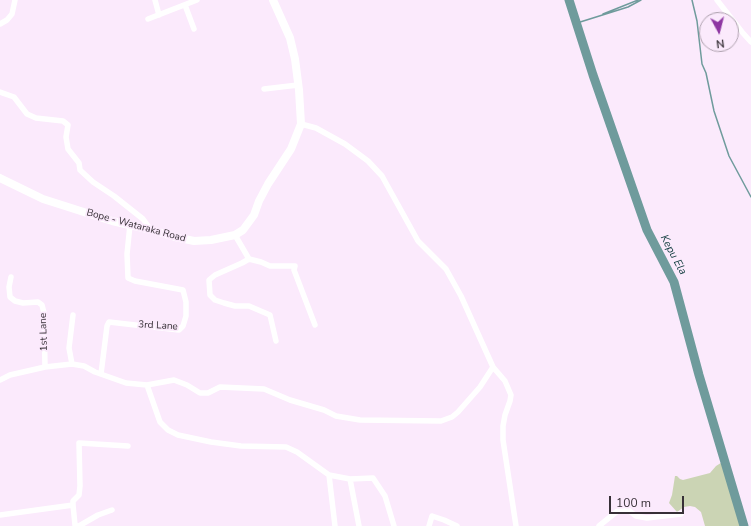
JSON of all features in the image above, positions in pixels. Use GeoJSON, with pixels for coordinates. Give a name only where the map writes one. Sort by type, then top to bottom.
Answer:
{"type":"FeatureCollection","features":[{"type":"Feature","properties":{"kind":"street"},"geometry":{"type":"LineString","coordinates":[[0,24],[7,20],[12,14],[15,0]]}},
{"type":"Feature","properties":{"kind":"street"},"geometry":{"type":"LineString","coordinates":[[155,0],[159,15]]}},
{"type":"Feature","properties":{"kind":"street"},"geometry":{"type":"LineString","coordinates":[[148,19],[197,0]]}},
{"type":"Feature","properties":{"kind":"street"},"geometry":{"type":"LineString","coordinates":[[249,259],[235,235],[243,230],[254,215],[258,201],[291,149],[301,124],[295,59],[290,38],[274,0]]}},
{"type":"Feature","properties":{"kind":"street"},"geometry":{"type":"LineString","coordinates":[[717,0],[751,42]]}},
{"type":"Feature","properties":{"kind":"street"},"geometry":{"type":"LineString","coordinates":[[185,5],[194,29]]}},
{"type":"Feature","properties":{"kind":"street"},"geometry":{"type":"LineString","coordinates":[[264,89],[298,85]]}},
{"type":"Feature","properties":{"kind":"street"},"geometry":{"type":"LineString","coordinates":[[0,92],[14,97],[27,114],[36,118],[63,121],[68,125],[66,137],[68,149],[79,163],[80,170],[93,182],[114,196],[143,219],[152,230]]}},
{"type":"Feature","properties":{"kind":"street"},"geometry":{"type":"LineString","coordinates":[[301,124],[316,128],[345,144],[368,161],[382,176],[418,241],[446,269],[461,296],[493,367],[504,381],[511,395],[503,426],[503,440],[516,526]]}},
{"type":"Feature","properties":{"kind":"street","name":"Bope - Wataraka Road"},"geometry":{"type":"LineString","coordinates":[[0,178],[43,199],[96,216],[194,241],[211,240],[235,235]]}},
{"type":"Feature","properties":{"kind":"street","name":"3rd Lane"},"geometry":{"type":"LineString","coordinates":[[104,375],[107,326],[109,322],[179,330],[184,326],[186,316],[186,302],[183,290],[135,281],[128,278],[130,225]]}},
{"type":"Feature","properties":{"kind":"street"},"geometry":{"type":"LineString","coordinates":[[276,341],[270,315],[249,306],[235,306],[215,300],[210,295],[209,280],[215,274],[249,259],[270,266],[295,266],[294,270],[315,325]]}},
{"type":"Feature","properties":{"kind":"street","name":"1st Lane"},"geometry":{"type":"LineString","coordinates":[[11,277],[9,287],[10,297],[15,301],[23,303],[38,302],[42,305],[44,313],[46,367]]}},
{"type":"Feature","properties":{"kind":"street"},"geometry":{"type":"LineString","coordinates":[[72,364],[69,348],[73,315]]}},
{"type":"Feature","properties":{"kind":"street"},"geometry":{"type":"LineString","coordinates":[[0,380],[10,374],[72,364],[84,366],[126,383],[147,385],[174,380],[187,385],[200,393],[208,392],[220,387],[264,389],[290,400],[324,410],[336,416],[351,419],[441,421],[452,417],[458,412],[480,387],[493,367]]}},
{"type":"Feature","properties":{"kind":"street"},"geometry":{"type":"LineString","coordinates":[[147,385],[160,422],[168,430],[178,436],[241,446],[286,447],[298,452],[329,475],[350,478],[373,478],[386,496],[394,526]]}},
{"type":"Feature","properties":{"kind":"street"},"geometry":{"type":"LineString","coordinates":[[112,510],[75,526],[73,505],[74,501],[79,495],[80,486],[79,443],[128,446]]}},
{"type":"Feature","properties":{"kind":"street"},"geometry":{"type":"LineString","coordinates":[[329,475],[335,526]]}},
{"type":"Feature","properties":{"kind":"street"},"geometry":{"type":"LineString","coordinates":[[350,478],[359,526]]}},
{"type":"Feature","properties":{"kind":"street"},"geometry":{"type":"LineString","coordinates":[[0,515],[73,505]]}},
{"type":"Feature","properties":{"kind":"street"},"geometry":{"type":"LineString","coordinates":[[599,526],[620,509],[628,510],[636,516],[647,518],[681,514]]}},
{"type":"Feature","properties":{"kind":"street"},"geometry":{"type":"LineString","coordinates":[[429,526],[432,516],[457,526]]}},
{"type":"Feature","properties":{"kind":"green space"},"geometry":{"type":"Polygon","coordinates":[[[724,461],[744,526],[705,526],[701,512],[695,507],[684,507],[677,512],[669,503],[675,476],[683,480],[710,473],[716,466],[724,461]]]}},
{"type":"Feature","properties":{"kind":"waterway","name":"Kepu Ela"},"geometry":{"type":"LineString","coordinates":[[569,0],[593,75],[647,230],[674,282],[699,375],[744,526]]}},
{"type":"Feature","properties":{"kind":"waterway"},"geometry":{"type":"LineString","coordinates":[[603,14],[638,0]]}},
{"type":"Feature","properties":{"kind":"waterway"},"geometry":{"type":"LineString","coordinates":[[577,23],[628,7],[641,0]]}},
{"type":"Feature","properties":{"kind":"waterway"},"geometry":{"type":"LineString","coordinates":[[692,0],[697,21],[702,64],[706,73],[714,111],[729,156],[751,197]]}}]}
